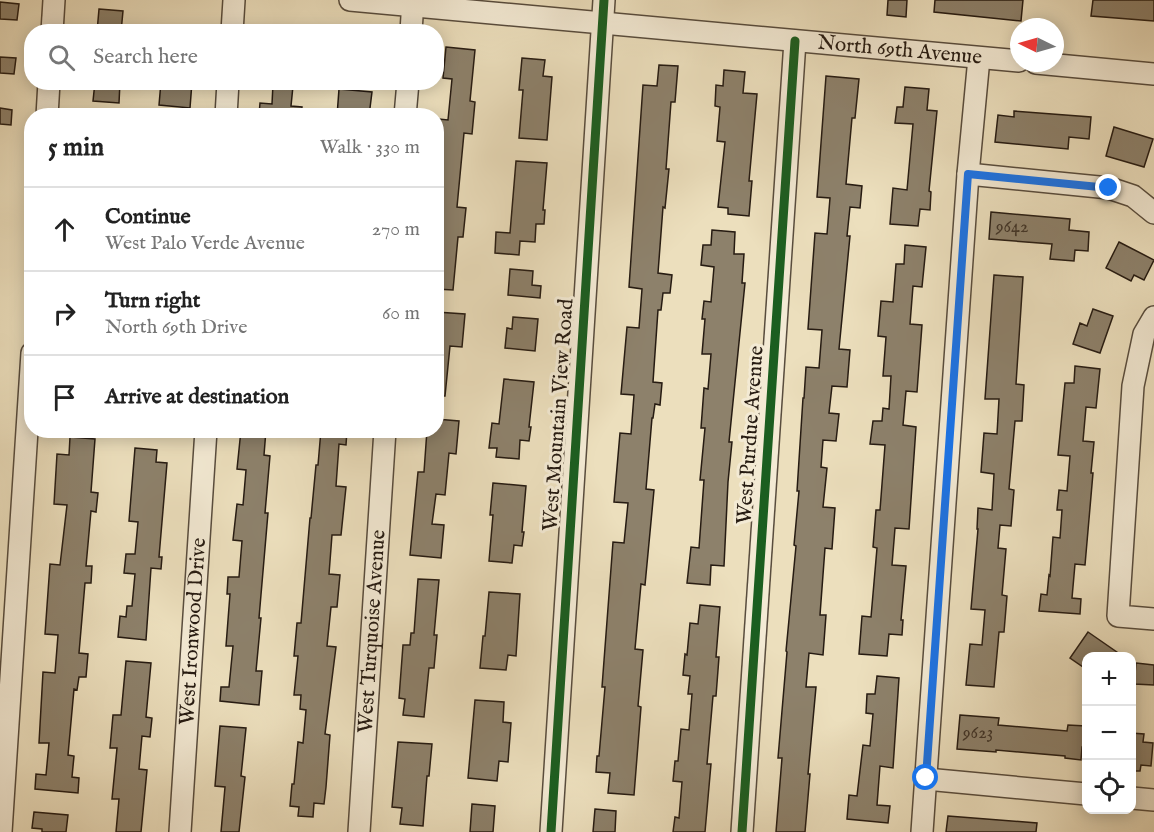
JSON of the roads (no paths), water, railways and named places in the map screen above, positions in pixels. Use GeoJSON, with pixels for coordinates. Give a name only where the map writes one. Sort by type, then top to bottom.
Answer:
{"type":"FeatureCollection","features":[{"type":"Feature","properties":{"kind":"street"},"geometry":{"type":"LineString","coordinates":[[52,24],[54,0]]}},
{"type":"Feature","properties":{"kind":"street"},"geometry":{"type":"LineString","coordinates":[[232,24],[234,0]]}},
{"type":"Feature","properties":{"kind":"street","name":"North 69th Avenue"},"geometry":{"type":"LineString","coordinates":[[350,0],[413,3],[1010,60]]}},
{"type":"Feature","properties":{"kind":"street","name":"West Mountain View Road"},"geometry":{"type":"LineString","coordinates":[[551,832],[604,0]]}},
{"type":"Feature","properties":{"kind":"street"},"geometry":{"type":"LineString","coordinates":[[412,24],[413,3]]}},
{"type":"Feature","properties":{"kind":"street","name":"West Purdue Avenue"},"geometry":{"type":"LineString","coordinates":[[742,832],[795,41]]}},
{"type":"Feature","properties":{"kind":"street"},"geometry":{"type":"LineString","coordinates":[[922,832],[968,174],[979,58]]}},
{"type":"Feature","properties":{"kind":"street"},"geometry":{"type":"LineString","coordinates":[[1064,66],[1154,74]]}},
{"type":"Feature","properties":{"kind":"street"},"geometry":{"type":"LineString","coordinates":[[47,108],[48,90]]}},
{"type":"Feature","properties":{"kind":"street"},"geometry":{"type":"LineString","coordinates":[[226,108],[228,90]]}},
{"type":"Feature","properties":{"kind":"street"},"geometry":{"type":"LineString","coordinates":[[406,108],[407,90]]}},
{"type":"Feature","properties":{"kind":"street"},"geometry":{"type":"LineString","coordinates":[[968,174],[1109,188],[1133,196],[1154,213]]}},
{"type":"Feature","properties":{"kind":"street"},"geometry":{"type":"LineString","coordinates":[[1154,317],[1144,334],[1133,386],[1118,616],[1154,619]]}},
{"type":"Feature","properties":{"kind":"street"},"geometry":{"type":"LineString","coordinates":[[1,832],[26,438]]}},
{"type":"Feature","properties":{"kind":"street","name":"West Ironwood Drive"},"geometry":{"type":"LineString","coordinates":[[180,832],[205,438]]}},
{"type":"Feature","properties":{"kind":"street","name":"West Turquoise Avenue"},"geometry":{"type":"LineString","coordinates":[[359,832],[384,438]]}},
{"type":"Feature","properties":{"kind":"street"},"geometry":{"type":"LineString","coordinates":[[926,778],[1082,794]]}},
{"type":"Feature","properties":{"kind":"street"},"geometry":{"type":"LineString","coordinates":[[1136,798],[1154,800]]}}]}
